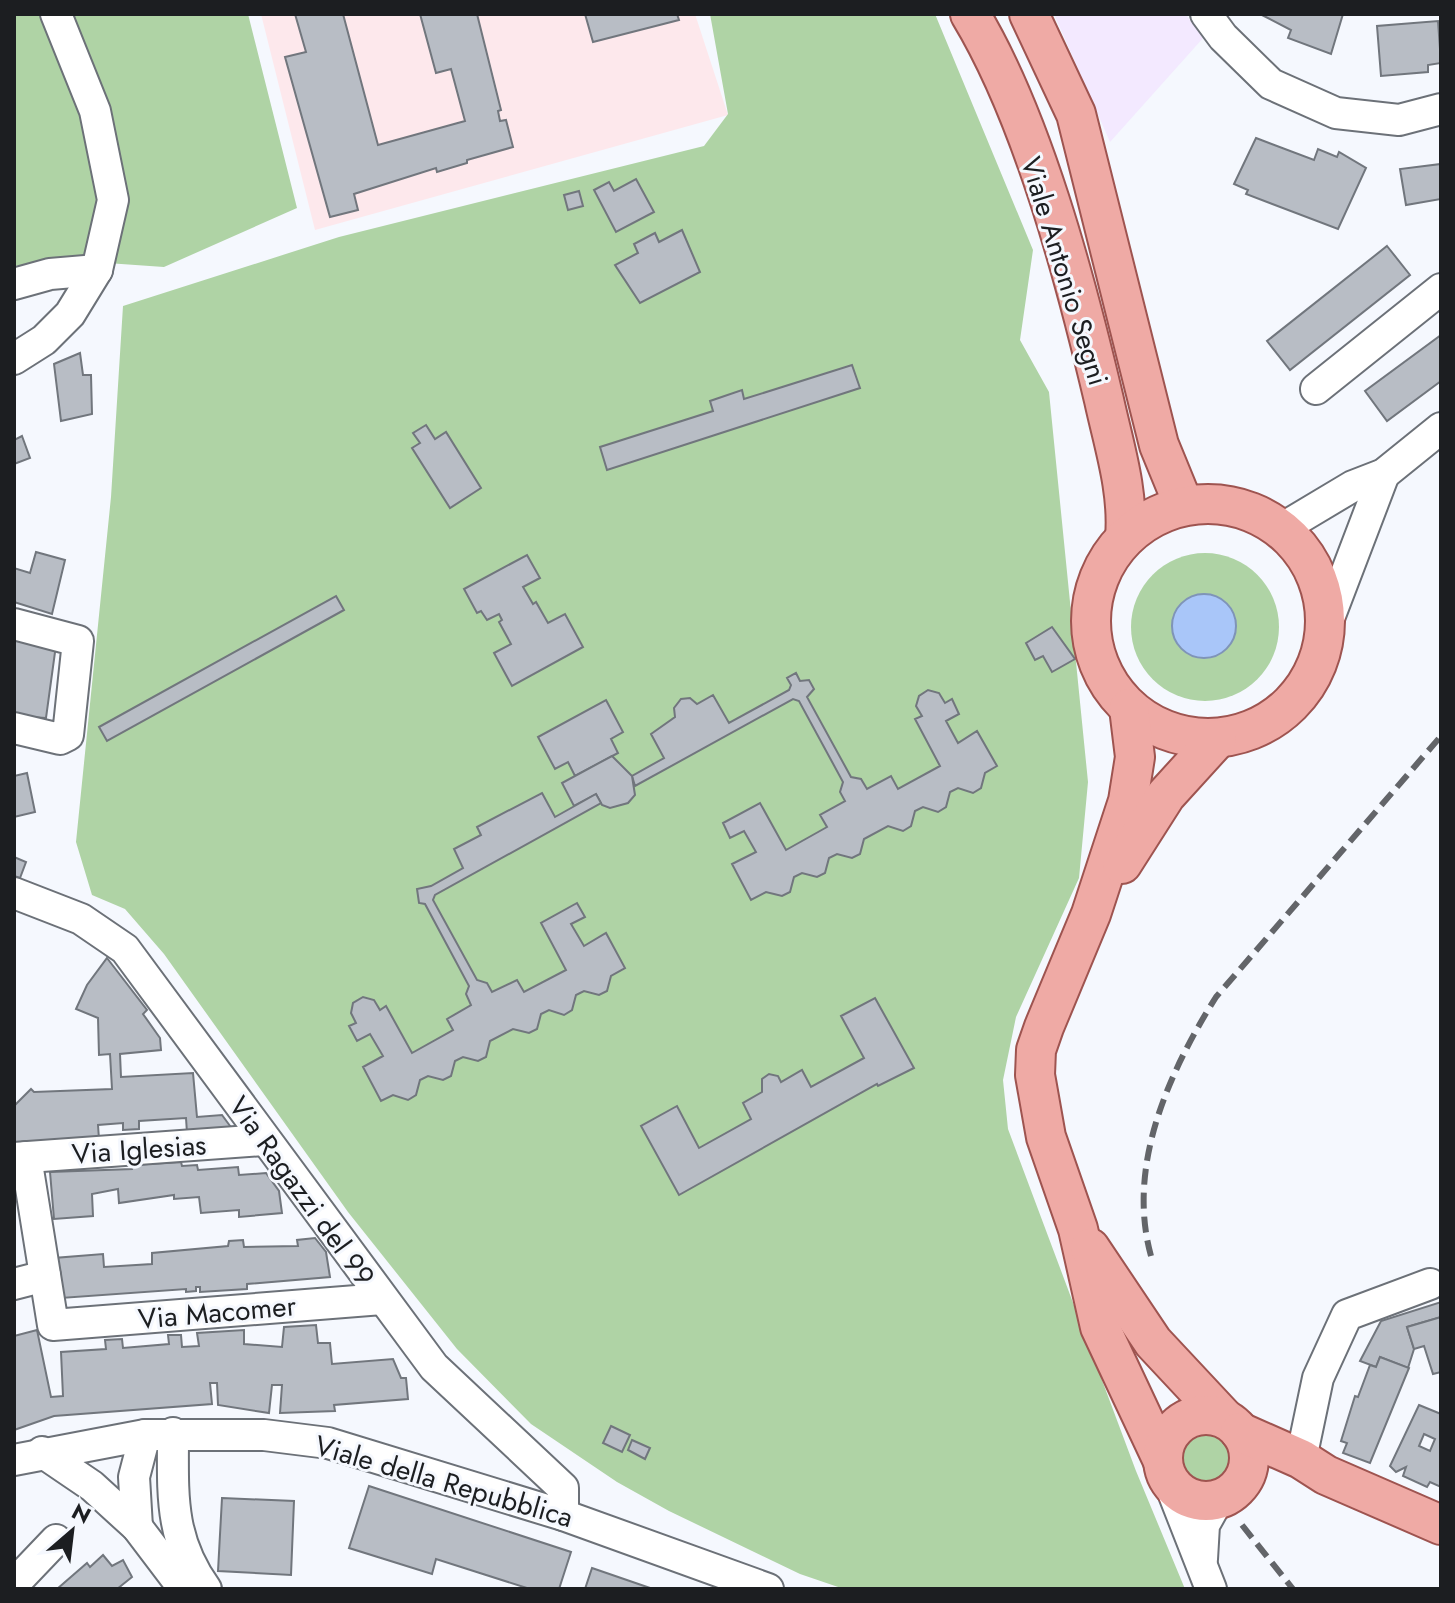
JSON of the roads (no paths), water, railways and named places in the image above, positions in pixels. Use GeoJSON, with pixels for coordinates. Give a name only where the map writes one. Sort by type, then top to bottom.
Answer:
{"type":"FeatureCollection","features":[{"type":"Feature","properties":{"kind":"main road","name":"Viale Antonio Segni"},"geometry":{"type":"LineString","coordinates":[[970,14],[1012,98],[1092,351],[1127,508],[1125,538]]}},
{"type":"Feature","properties":{"kind":"main road","name":"Viale Antonio Segni"},"geometry":{"type":"LineString","coordinates":[[1029,14],[1076,114],[1159,445],[1184,506]]}},
{"type":"Feature","properties":{"kind":"main road"},"geometry":{"type":"LineString","coordinates":[[1209,504],[1235,507],[1281,529],[1301,549],[1315,573],[1324,599],[1326,626],[1321,654],[1310,681],[1293,703],[1258,727],[1217,739],[1185,737],[1170,732],[1129,708],[1111,688],[1098,664],[1091,638],[1091,610],[1097,584],[1108,559],[1125,538],[1142,524],[1184,506],[1209,504]]}},
{"type":"Feature","properties":{"kind":"main road"},"geometry":{"type":"LineString","coordinates":[[1129,708],[1135,757],[1128,801],[1091,914],[1036,1050],[1035,1075],[1046,1137],[1078,1229],[1100,1327],[1165,1470],[1190,1499],[1226,1496],[1265,1478],[1314,1467]]}},
{"type":"Feature","properties":{"kind":"main road"},"geometry":{"type":"LineString","coordinates":[[1091,914],[1166,795],[1217,739]]}},
{"type":"Feature","properties":{"kind":"main road"},"geometry":{"type":"LineString","coordinates":[[1078,1229],[1153,1342],[1233,1425],[1249,1456],[1248,1470],[1226,1496]]}},
{"type":"Feature","properties":{"kind":"main road"},"geometry":{"type":"LineString","coordinates":[[1165,1470],[1167,1437],[1182,1421],[1203,1415],[1233,1425],[1314,1467],[1441,1525]]}},
{"type":"Feature","properties":{"kind":"street"},"geometry":{"type":"LineString","coordinates":[[14,359],[44,340],[70,314],[97,270],[113,200],[95,111],[56,14]]}},
{"type":"Feature","properties":{"kind":"street"},"geometry":{"type":"LineString","coordinates":[[1206,14],[1223,37],[1271,84],[1336,113],[1399,120],[1441,109]]}},
{"type":"Feature","properties":{"kind":"street"},"geometry":{"type":"LineString","coordinates":[[14,284],[50,274],[97,270]]}},
{"type":"Feature","properties":{"kind":"street"},"geometry":{"type":"LineString","coordinates":[[1316,389],[1441,289]]}},
{"type":"Feature","properties":{"kind":"street"},"geometry":{"type":"LineString","coordinates":[[1281,529],[1353,486],[1384,474],[1441,428]]}},
{"type":"Feature","properties":{"kind":"street"},"geometry":{"type":"LineString","coordinates":[[1326,626],[1384,474]]}},
{"type":"Feature","properties":{"kind":"street"},"geometry":{"type":"LineString","coordinates":[[14,624],[78,641],[68,735],[60,739],[14,728]]}},
{"type":"Feature","properties":{"kind":"street","name":"Via Ragazzi del 99"},"geometry":{"type":"LineString","coordinates":[[14,893],[81,919],[125,949],[434,1367],[563,1488],[563,1515]]}},
{"type":"Feature","properties":{"kind":"street","name":"Via Iglesias"},"geometry":{"type":"LineString","coordinates":[[20,1157],[264,1140]]}},
{"type":"Feature","properties":{"kind":"street"},"geometry":{"type":"LineString","coordinates":[[14,1284],[45,1276],[20,1157]]}},
{"type":"Feature","properties":{"kind":"street","name":"Via Macomer"},"geometry":{"type":"LineString","coordinates":[[45,1276],[53,1325],[382,1299]]}},
{"type":"Feature","properties":{"kind":"street"},"geometry":{"type":"LineString","coordinates":[[1314,1467],[1318,1378],[1347,1315],[1430,1284]]}},
{"type":"Feature","properties":{"kind":"street"},"geometry":{"type":"LineString","coordinates":[[137,1527],[134,1477],[159,1434]]}},
{"type":"Feature","properties":{"kind":"street"},"geometry":{"type":"LineString","coordinates":[[159,1434],[173,1516],[189,1566],[206,1589]]}},
{"type":"Feature","properties":{"kind":"street","name":"Viale della Repubblica"},"geometry":{"type":"LineString","coordinates":[[28,1456],[159,1434],[264,1435],[328,1443],[563,1515],[768,1589]]}},
{"type":"Feature","properties":{"kind":"street"},"geometry":{"type":"LineString","coordinates":[[28,1456],[92,1486],[137,1527],[184,1589]]}},
{"type":"Feature","properties":{"kind":"street"},"geometry":{"type":"LineString","coordinates":[[1165,1470],[1202,1559],[1211,1589]]}},
{"type":"Feature","properties":{"kind":"street"},"geometry":{"type":"LineString","coordinates":[[1202,1559],[1204,1525],[1226,1496]]}},
{"type":"Feature","properties":{"kind":"street"},"geometry":{"type":"LineString","coordinates":[[14,1584],[56,1540]]}},
{"type":"Feature","properties":{"kind":"water"},"geometry":{"type":"Polygon","coordinates":[[[1204,594],[1227,603],[1236,626],[1227,649],[1204,658],[1181,649],[1172,626],[1181,603],[1204,594]]]}},
{"type":"Feature","properties":{"kind":"railway"},"geometry":{"type":"LineString","coordinates":[[1151,1256],[1145,1222],[1144,1188],[1148,1154],[1156,1121],[1182,1056],[1216,997],[1441,736]]}},
{"type":"Feature","properties":{"kind":"railway"},"geometry":{"type":"LineString","coordinates":[[1242,1525],[1293,1589]]}}]}
